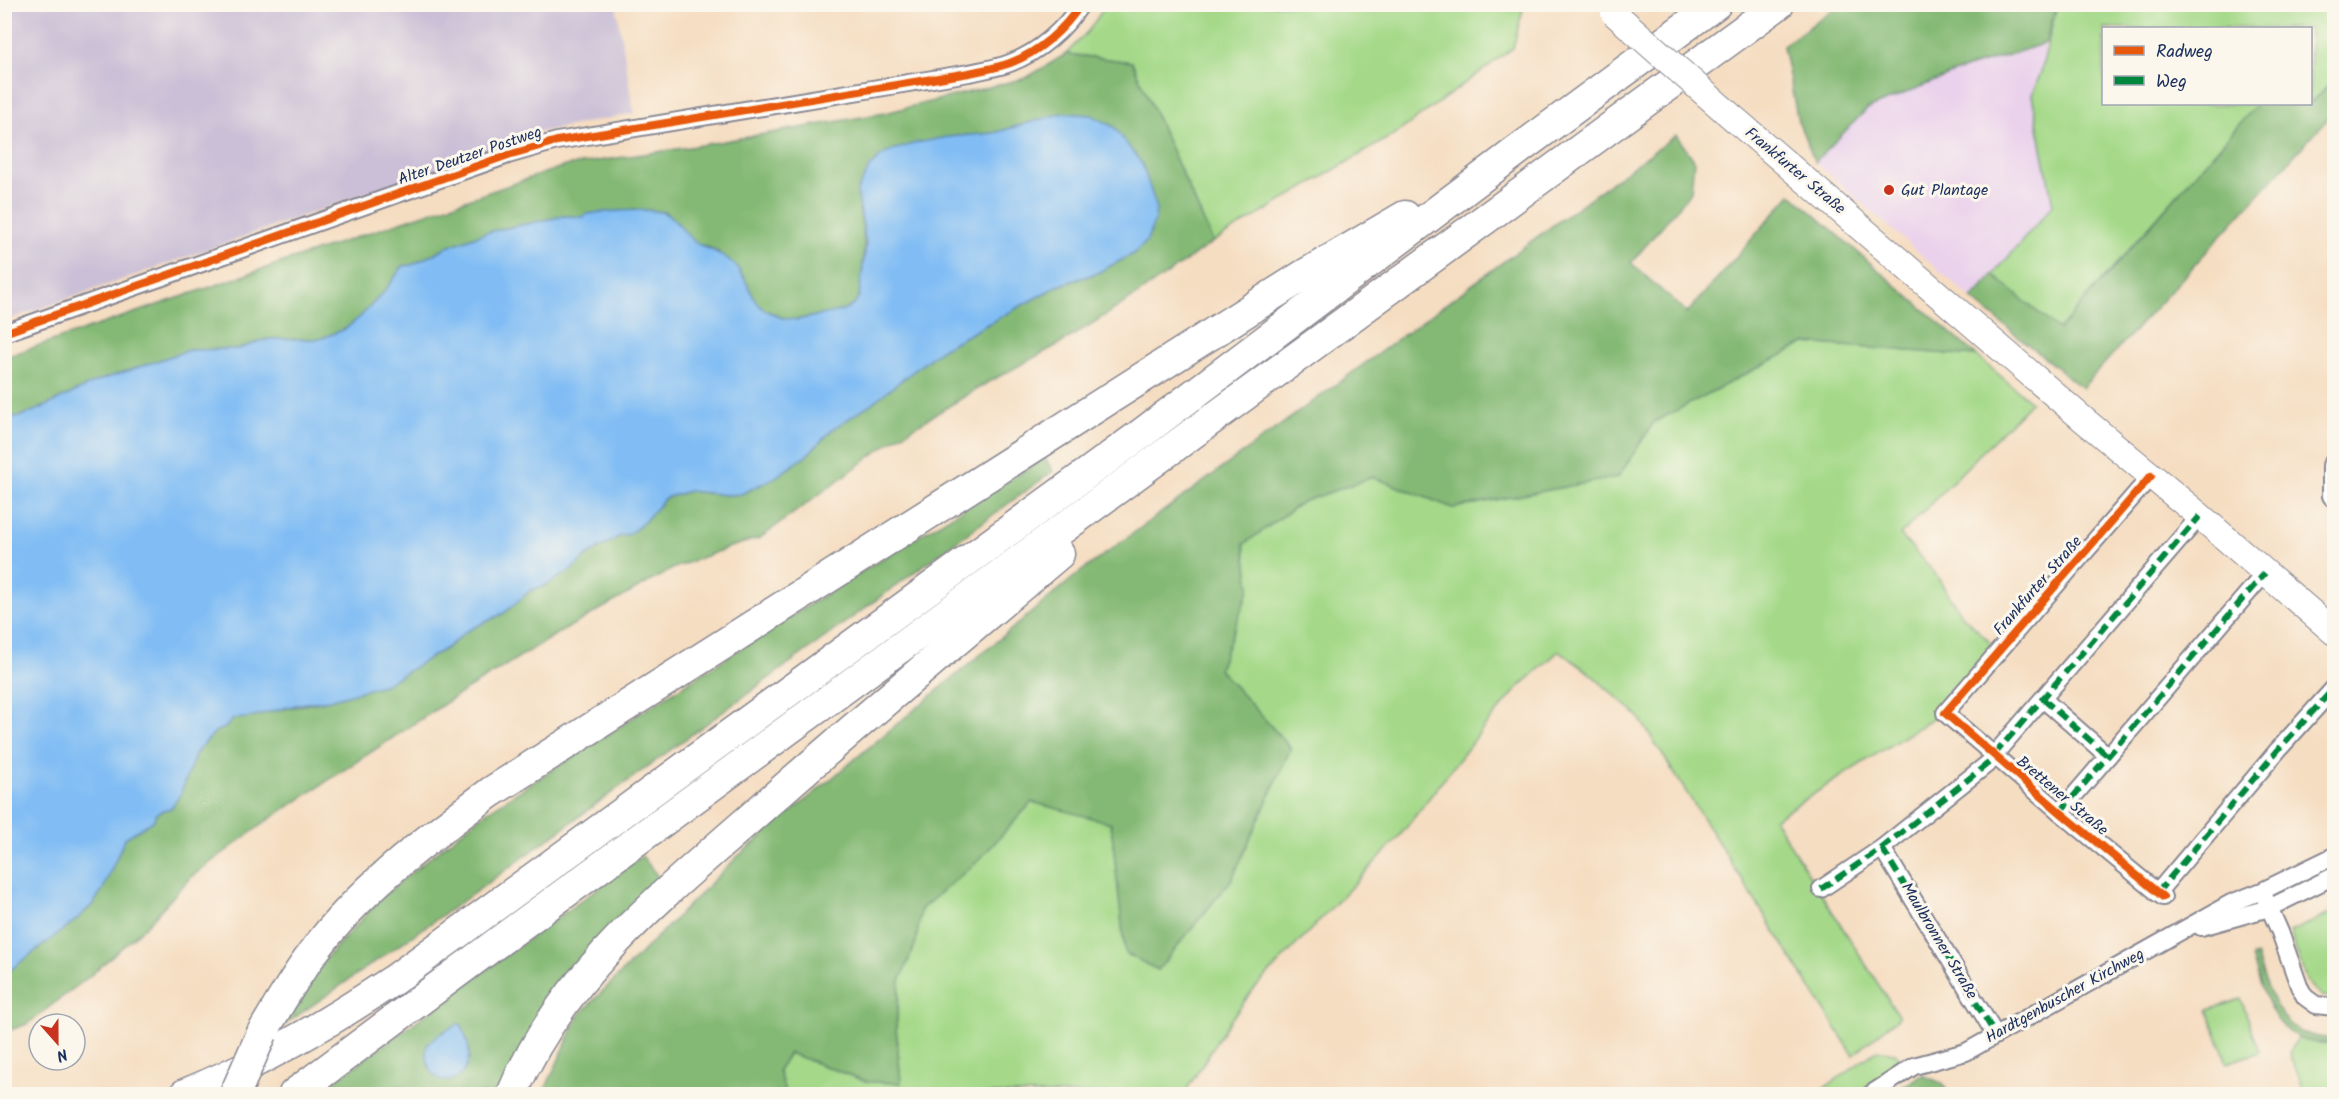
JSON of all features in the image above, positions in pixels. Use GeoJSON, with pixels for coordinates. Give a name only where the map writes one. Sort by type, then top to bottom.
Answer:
{"type":"FeatureCollection","features":[{"type":"Feature","properties":{"kind":"highway"},"geometry":{"type":"LineString","coordinates":[[184,1095],[311,1032],[395,979],[1141,434],[1716,4]]}},
{"type":"Feature","properties":{"kind":"highway"},"geometry":{"type":"LineString","coordinates":[[294,1095],[494,945],[1779,4]]}},
{"type":"Feature","properties":{"kind":"highway"},"geometry":{"type":"LineString","coordinates":[[234,1095],[262,1033],[308,959],[350,910],[407,857],[491,792],[1294,282],[1522,147]]}},
{"type":"Feature","properties":{"kind":"highway"},"geometry":{"type":"LineString","coordinates":[[512,1095],[543,1032],[570,993],[600,957],[633,924],[884,702],[1100,519],[1321,339]]}},
{"type":"Feature","properties":{"kind":"main road","name":"Frankfurter Straße"},"geometry":{"type":"LineString","coordinates":[[1609,9],[1724,111],[2334,632]]}},
{"type":"Feature","properties":{"kind":"street","name":"Alter Deutzer Postweg"},"geometry":{"type":"LineString","coordinates":[[4,333],[508,155],[557,141],[969,73],[1011,63],[1048,41],[1066,25],[1081,4]]}},
{"type":"Feature","properties":{"kind":"street"},"geometry":{"type":"LineString","coordinates":[[2334,466],[2334,495]]}},
{"type":"Feature","properties":{"kind":"street","name":"Frankfurter Straße"},"geometry":{"type":"LineString","coordinates":[[1945,713],[2151,476]]}},
{"type":"Feature","properties":{"kind":"street"},"geometry":{"type":"LineString","coordinates":[[1821,889],[1882,848],[1995,756],[2200,516]]}},
{"type":"Feature","properties":{"kind":"street"},"geometry":{"type":"LineString","coordinates":[[2060,812],[2265,573]]}},
{"type":"Feature","properties":{"kind":"street","name":"Brettener Straße"},"geometry":{"type":"LineString","coordinates":[[1945,713],[2160,895],[2278,750],[2334,688]]}},
{"type":"Feature","properties":{"kind":"street"},"geometry":{"type":"LineString","coordinates":[[2043,699],[2108,756]]}},
{"type":"Feature","properties":{"kind":"street","name":"Maulbronner Straße"},"geometry":{"type":"LineString","coordinates":[[1882,848],[1995,1034]]}},
{"type":"Feature","properties":{"kind":"street","name":"Hardtgenbuscher Kirchweg"},"geometry":{"type":"LineString","coordinates":[[1870,1095],[1914,1066],[1966,1052],[2231,903],[2262,891],[2334,856]]}},
{"type":"Feature","properties":{"kind":"street","name":"Hardtgenbuscher Kirchweg"},"geometry":{"type":"LineString","coordinates":[[2165,939],[2208,924],[2269,908],[2334,876]]}},
{"type":"Feature","properties":{"kind":"street"},"geometry":{"type":"LineString","coordinates":[[2262,891],[2305,997],[2316,1005],[2334,1007]]}},
{"type":"Feature","properties":{"kind":"shaded area"},"geometry":{"type":"Polygon","coordinates":[[[4,5],[616,5],[634,113],[540,132],[5,321],[4,5]]]}},
{"type":"Feature","properties":{"kind":"shaded area"},"geometry":{"type":"Polygon","coordinates":[[[2046,43],[2041,72],[2032,95],[2053,205],[1972,299],[1815,162],[1867,109],[1961,70],[2046,43]]]}},
{"type":"Feature","properties":{"kind":"green space"},"geometry":{"type":"Polygon","coordinates":[[[1106,5],[1524,5],[1513,48],[1398,132],[1213,242],[1132,62],[1066,54],[1089,30],[1106,5]]]}},
{"type":"Feature","properties":{"kind":"green space"},"geometry":{"type":"Polygon","coordinates":[[[1839,5],[2057,5],[2046,43],[1961,70],[1867,109],[1815,162],[1798,121],[1783,46],[1839,5]]]}},
{"type":"Feature","properties":{"kind":"green space"},"geometry":{"type":"Polygon","coordinates":[[[2057,5],[2334,5],[2334,79],[2312,102],[2312,27],[2102,27],[2102,105],[2256,105],[2058,330],[1993,275],[2053,205],[2032,95],[2041,72],[2057,5]]]}},
{"type":"Feature","properties":{"kind":"green space"},"geometry":{"type":"Polygon","coordinates":[[[1066,54],[1132,62],[1213,242],[1134,297],[1063,342],[985,384],[893,440],[760,538],[674,568],[555,635],[456,696],[268,820],[191,877],[146,926],[91,975],[43,1012],[27,1012],[27,1024],[5,1032],[5,974],[76,920],[94,903],[125,838],[153,821],[156,814],[171,808],[180,795],[196,753],[216,731],[225,728],[233,719],[329,700],[386,684],[448,647],[467,631],[504,613],[531,590],[544,586],[569,572],[588,555],[620,536],[629,534],[644,522],[665,498],[689,491],[741,494],[774,478],[806,456],[833,429],[872,403],[942,349],[1057,286],[1097,273],[1133,254],[1146,242],[1151,231],[1114,127],[1091,115],[1063,113],[994,133],[948,137],[893,150],[859,210],[864,243],[859,296],[855,304],[845,310],[796,320],[782,318],[765,310],[756,302],[744,278],[716,250],[696,243],[665,212],[633,209],[584,217],[564,216],[488,232],[447,247],[412,265],[403,266],[384,292],[360,317],[345,329],[320,339],[271,339],[239,349],[189,350],[95,382],[19,417],[5,416],[5,357],[565,166],[885,113],[1026,78],[1066,54]]]}},
{"type":"Feature","properties":{"kind":"green space"},"geometry":{"type":"Polygon","coordinates":[[[2333,81],[2334,112],[2082,388],[1972,299],[1993,275],[2059,330],[2256,105],[2312,105],[2333,81]]]}},
{"type":"Feature","properties":{"kind":"green space"},"geometry":{"type":"Polygon","coordinates":[[[1676,135],[1694,160],[1691,192],[1631,263],[1687,313],[1791,194],[1977,356],[1805,343],[1654,422],[1618,477],[1453,508],[1373,477],[1302,502],[1244,544],[1250,587],[1219,669],[1291,748],[1232,879],[1158,970],[1125,953],[1111,823],[1032,802],[978,861],[921,909],[916,942],[900,981],[896,1028],[901,1083],[868,1082],[789,1053],[778,1070],[786,1094],[543,1094],[579,1015],[737,857],[1079,573],[1676,135]]]}},
{"type":"Feature","properties":{"kind":"green space"},"geometry":{"type":"Polygon","coordinates":[[[1805,343],[1977,356],[2031,402],[1900,535],[1934,572],[1961,614],[1998,650],[1938,715],[1774,819],[1899,1017],[1853,1055],[1638,716],[1587,671],[1559,651],[1519,687],[1485,726],[1398,838],[1253,990],[1227,1025],[1184,1094],[786,1094],[778,1070],[789,1053],[867,1082],[901,1083],[896,1028],[900,981],[916,942],[921,909],[978,861],[1032,802],[1111,823],[1125,953],[1158,969],[1219,669],[1250,587],[1244,544],[1302,502],[1373,477],[1453,508],[1618,477],[1654,422],[1805,343]]]}},
{"type":"Feature","properties":{"kind":"green space"},"geometry":{"type":"Polygon","coordinates":[[[1045,458],[1053,471],[477,891],[268,1036],[313,972],[384,895],[482,815],[851,578],[1045,458]]]}},
{"type":"Feature","properties":{"kind":"green space"},"geometry":{"type":"Polygon","coordinates":[[[642,856],[662,882],[498,1094],[409,1094],[401,1086],[390,1094],[317,1094],[642,856]],[[463,1027],[451,1028],[427,1044],[428,1064],[435,1076],[469,1059],[463,1027]]]}},
{"type":"Feature","properties":{"kind":"green space"},"geometry":{"type":"Polygon","coordinates":[[[2334,912],[2334,999],[2320,995],[2306,980],[2290,932],[2334,912]]]}},
{"type":"Feature","properties":{"kind":"green space"},"geometry":{"type":"Polygon","coordinates":[[[2256,955],[2280,1013],[2301,1032],[2316,1037],[2334,1038],[2334,1043],[2314,1042],[2299,1038],[2276,1018],[2263,990],[2252,957],[2256,955]]]}},
{"type":"Feature","properties":{"kind":"green space"},"geometry":{"type":"Polygon","coordinates":[[[2241,999],[2260,1052],[2227,1063],[2208,1010],[2241,999]]]}},
{"type":"Feature","properties":{"kind":"green space"},"geometry":{"type":"Polygon","coordinates":[[[2298,1036],[2313,1042],[2334,1043],[2334,1094],[2305,1094],[2290,1053],[2298,1036]]]}},
{"type":"Feature","properties":{"kind":"green space"},"geometry":{"type":"Polygon","coordinates":[[[1875,1052],[1895,1053],[1904,1061],[1856,1094],[1816,1094],[1875,1052]]]}},
{"type":"Feature","properties":{"kind":"green space"},"geometry":{"type":"Polygon","coordinates":[[[1922,1075],[1942,1083],[1949,1094],[1890,1094],[1922,1075]]]}},
{"type":"Feature","properties":{"kind":"water"},"geometry":{"type":"Polygon","coordinates":[[[1063,113],[1091,115],[1114,127],[1142,164],[1156,206],[1155,220],[1146,242],[1133,254],[1097,273],[1057,286],[942,349],[872,403],[833,429],[806,456],[774,478],[741,494],[689,491],[665,498],[644,522],[629,534],[620,536],[588,555],[569,572],[544,586],[531,590],[504,613],[467,631],[448,647],[386,684],[329,700],[233,719],[225,728],[216,731],[196,753],[180,795],[171,808],[156,814],[153,821],[125,838],[103,889],[94,903],[76,920],[5,974],[5,416],[19,417],[95,382],[189,350],[239,349],[271,339],[320,339],[345,329],[360,317],[384,292],[403,266],[412,265],[447,247],[488,232],[564,216],[584,217],[585,214],[628,210],[661,212],[672,218],[693,241],[731,261],[740,271],[756,302],[765,310],[782,318],[797,320],[845,310],[855,304],[859,296],[866,244],[857,191],[870,167],[881,156],[916,143],[948,137],[994,133],[1063,113]]]}},
{"type":"Feature","properties":{"kind":"water"},"geometry":{"type":"Polygon","coordinates":[[[461,1024],[468,1043],[467,1065],[456,1078],[449,1081],[442,1080],[430,1069],[426,1047],[437,1036],[461,1024]]]}},
{"type":"Feature","properties":{"kind":"marked path"},"geometry":{"type":"LineString","coordinates":[[1994,755],[2200,516]]}},
{"type":"Feature","properties":{"kind":"marked path"},"geometry":{"type":"LineString","coordinates":[[2060,812],[2265,573]]}},
{"type":"Feature","properties":{"kind":"marked path"},"geometry":{"type":"LineString","coordinates":[[2157,893],[2278,750],[2334,688]]}},
{"type":"Feature","properties":{"kind":"marked path"},"geometry":{"type":"LineString","coordinates":[[2043,699],[2108,756]]}},
{"type":"Feature","properties":{"kind":"marked path"},"geometry":{"type":"LineString","coordinates":[[1821,889],[1882,848],[1996,757]]}},
{"type":"Feature","properties":{"kind":"marked path"},"geometry":{"type":"LineString","coordinates":[[1882,848],[1995,1034]]}},
{"type":"Feature","properties":{"kind":"cycle path"},"geometry":{"type":"LineString","coordinates":[[4,333],[508,155],[557,141],[969,73],[1005,65],[1031,53],[1050,39],[1067,23],[1081,4]]}},
{"type":"Feature","properties":{"kind":"cycle path"},"geometry":{"type":"LineString","coordinates":[[2151,476],[1945,713],[2163,897]]}},
{"type":"Feature","properties":{"kind":"place","name":"Gut Plantage"},"geometry":{"type":"Point","coordinates":[1889,190]}}]}
